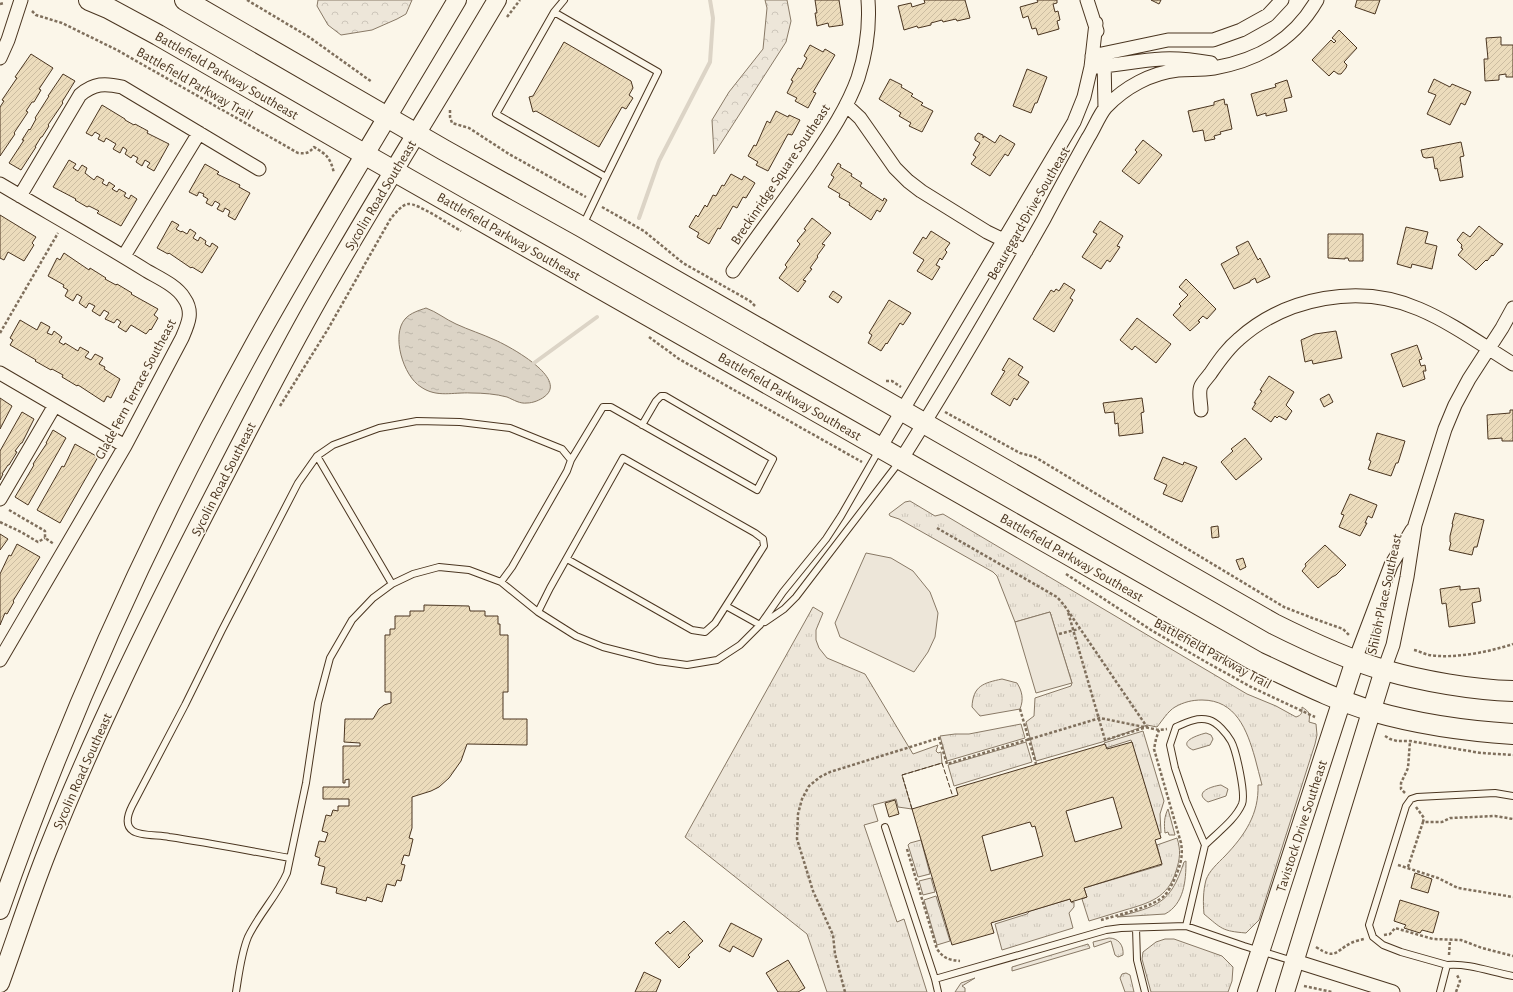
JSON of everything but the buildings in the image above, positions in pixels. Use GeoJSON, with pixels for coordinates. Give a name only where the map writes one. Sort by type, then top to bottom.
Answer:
{"type":"FeatureCollection","features":[{"type":"Feature","properties":{"kind":"main road","name":"Battlefield Parkway Southeast"},"geometry":{"type":"LineString","coordinates":[[89,0],[108,8],[158,36],[1257,662],[1341,699],[1372,710],[1423,723],[1513,734]]}},
{"type":"Feature","properties":{"kind":"main road"},"geometry":{"type":"LineString","coordinates":[[185,0],[416,134],[582,227],[902,412],[1274,624],[1306,640],[1384,670],[1430,680],[1490,690],[1513,691]]}},
{"type":"Feature","properties":{"kind":"main road","name":"Sycolin Road Southeast"},"geometry":{"type":"LineString","coordinates":[[0,910],[26,837],[68,730],[110,633],[171,504],[254,346],[364,154],[457,0]]}},
{"type":"Feature","properties":{"kind":"main road","name":"Sycolin Road Southeast"},"geometry":{"type":"LineString","coordinates":[[0,983],[47,853],[95,739],[137,650],[264,398],[312,310],[394,170],[497,0]]}},
{"type":"Feature","properties":{"kind":"main road","name":"Tavistock Drive Southeast"},"geometry":{"type":"LineString","coordinates":[[1247,992],[1341,699],[1355,660]]}},
{"type":"Feature","properties":{"kind":"main road"},"geometry":{"type":"LineString","coordinates":[[1284,992],[1295,961],[1384,670]]}},
{"type":"Feature","properties":{"kind":"street"},"geometry":{"type":"LineString","coordinates":[[0,58],[8,40],[21,0]]}},
{"type":"Feature","properties":{"kind":"street","name":"Breckinridge Square Southeast"},"geometry":{"type":"LineString","coordinates":[[733,271],[786,199],[826,139],[846,105],[858,78],[863,57],[868,33],[868,0]]}},
{"type":"Feature","properties":{"kind":"street"},"geometry":{"type":"LineString","coordinates":[[1087,0],[1096,23],[1098,61],[1105,108]]}},
{"type":"Feature","properties":{"kind":"street"},"geometry":{"type":"LineString","coordinates":[[1098,61],[1168,40],[1213,40],[1241,30],[1268,15],[1282,0]]}},
{"type":"Feature","properties":{"kind":"street","name":"Beauregard Drive Southeast"},"geometry":{"type":"LineString","coordinates":[[901,460],[924,424],[1026,251],[1105,108],[1129,88],[1150,76],[1178,70],[1213,68],[1241,62],[1261,54],[1276,46],[1291,34],[1310,13],[1317,0]]}},
{"type":"Feature","properties":{"kind":"street","name":"Beauregard Drive Southeast"},"geometry":{"type":"LineString","coordinates":[[880,448],[1074,122],[1098,61],[1182,59],[1213,63],[1241,62]]}},
{"type":"Feature","properties":{"kind":"street"},"geometry":{"type":"LineString","coordinates":[[20,196],[80,95],[86,89],[98,84],[110,84],[122,87],[260,169]]}},
{"type":"Feature","properties":{"kind":"street"},"geometry":{"type":"LineString","coordinates":[[846,105],[860,118],[895,168],[920,191],[980,228],[1026,251]]}},
{"type":"Feature","properties":{"kind":"street"},"geometry":{"type":"LineString","coordinates":[[124,256],[199,133]]}},
{"type":"Feature","properties":{"kind":"street","name":"Glade Fern Terrace Southeast"},"geometry":{"type":"LineString","coordinates":[[0,184],[124,256],[176,289],[184,297],[189,309],[189,321],[182,338],[125,446],[0,660]]}},
{"type":"Feature","properties":{"kind":"street"},"geometry":{"type":"LineString","coordinates":[[1201,410],[1200,387],[1228,348],[1247,332],[1267,319],[1290,308],[1316,300],[1342,296],[1366,297],[1393,301],[1417,308],[1439,318],[1513,364]]}},
{"type":"Feature","properties":{"kind":"street","name":"Shiloh Place Southeast"},"geometry":{"type":"LineString","coordinates":[[1384,670],[1393,645],[1407,577],[1415,525],[1445,429],[1455,405],[1469,379],[1513,308]]}},
{"type":"Feature","properties":{"kind":"street"},"geometry":{"type":"LineString","coordinates":[[0,373],[125,446]]}},
{"type":"Feature","properties":{"kind":"street"},"geometry":{"type":"LineString","coordinates":[[0,499],[55,405]]}},
{"type":"Feature","properties":{"kind":"street","name":"Shiloh Place Southeast"},"geometry":{"type":"LineString","coordinates":[[1355,660],[1391,565],[1415,525]]}},
{"type":"Feature","properties":{"kind":"street"},"geometry":{"type":"LineString","coordinates":[[1295,961],[1393,992]]}},
{"type":"Feature","properties":{"kind":"lane"},"geometry":{"type":"LineString","coordinates":[[564,0],[554,12],[496,114],[606,177]]}},
{"type":"Feature","properties":{"kind":"lane"},"geometry":{"type":"LineString","coordinates":[[554,12],[658,72],[582,227]]}},
{"type":"Feature","properties":{"kind":"lane"},"geometry":{"type":"LineString","coordinates":[[502,582],[521,551],[571,460],[603,407],[611,408],[757,490],[774,459],[665,396],[661,396],[656,401],[642,425]]}},
{"type":"Feature","properties":{"kind":"lane"},"geometry":{"type":"LineString","coordinates":[[290,858],[167,836],[133,832],[129,826],[128,817],[132,806],[298,483],[317,456],[333,446],[379,428],[424,421],[460,422],[510,428],[562,449],[571,460]]}},
{"type":"Feature","properties":{"kind":"lane"},"geometry":{"type":"LineString","coordinates":[[236,992],[244,947],[259,918],[283,883],[287,872],[306,783],[318,703],[330,658],[352,620],[373,598],[392,584],[413,574],[439,567],[469,570],[502,582],[538,612],[576,636],[603,647],[658,661],[687,665],[717,660],[740,645],[760,625],[783,592],[826,539],[880,448]]}},
{"type":"Feature","properties":{"kind":"lane"},"geometry":{"type":"LineString","coordinates":[[317,456],[392,584]]}},
{"type":"Feature","properties":{"kind":"lane"},"geometry":{"type":"LineString","coordinates":[[538,612],[567,559],[623,458],[763,539],[764,546],[715,623],[706,632],[692,630],[567,559]]}},
{"type":"Feature","properties":{"kind":"lane"},"geometry":{"type":"LineString","coordinates":[[760,625],[784,609],[796,597],[901,460]]}},
{"type":"Feature","properties":{"kind":"lane"},"geometry":{"type":"LineString","coordinates":[[726,606],[760,625]]}},
{"type":"Feature","properties":{"kind":"lane"},"geometry":{"type":"LineString","coordinates":[[1186,926],[1206,845],[1231,820],[1243,802],[1242,781],[1231,741],[1220,728],[1209,720],[1193,720],[1176,727],[1170,745],[1175,768],[1186,801],[1206,845]]}},
{"type":"Feature","properties":{"kind":"lane"},"geometry":{"type":"LineString","coordinates":[[1513,796],[1494,793],[1417,797],[1410,799],[1406,806],[1369,925],[1373,937],[1383,945],[1401,952],[1447,965],[1459,964],[1513,976]]}},
{"type":"Feature","properties":{"kind":"lane"},"geometry":{"type":"LineString","coordinates":[[885,827],[938,992]]}},
{"type":"Feature","properties":{"kind":"lane"},"geometry":{"type":"LineString","coordinates":[[935,979],[1106,930],[1136,928],[1186,926],[1295,961]]}},
{"type":"Feature","properties":{"kind":"lane"},"geometry":{"type":"LineString","coordinates":[[1136,928],[1137,960],[1146,992]]}},
{"type":"Feature","properties":{"kind":"lane"},"geometry":{"type":"LineString","coordinates":[[1440,992],[1447,965]]}},
{"type":"Feature","properties":{"kind":"path"},"geometry":{"type":"LineString","coordinates":[[247,0],[309,37],[372,82]]}},
{"type":"Feature","properties":{"kind":"path"},"geometry":{"type":"LineString","coordinates":[[0,4],[4,3]]}},
{"type":"Feature","properties":{"kind":"path","name":"Battlefield Parkway Trail"},"geometry":{"type":"LineString","coordinates":[[32,11],[36,15],[81,31],[117,50],[298,153],[309,153],[314,147],[326,154],[329,158],[334,173]]}},
{"type":"Feature","properties":{"kind":"path"},"geometry":{"type":"LineString","coordinates":[[452,123],[469,128],[509,154],[644,231],[684,263],[750,301],[760,310]]}},
{"type":"Feature","properties":{"kind":"path"},"geometry":{"type":"LineString","coordinates":[[277,410],[328,329],[391,218],[399,210],[407,204],[412,204],[464,232]]}},
{"type":"Feature","properties":{"kind":"path"},"geometry":{"type":"LineString","coordinates":[[0,333],[60,231]]}},
{"type":"Feature","properties":{"kind":"path"},"geometry":{"type":"LineString","coordinates":[[648,336],[679,359],[869,466]]}},
{"type":"Feature","properties":{"kind":"path"},"geometry":{"type":"LineString","coordinates":[[883,380],[892,381],[912,394]]}},
{"type":"Feature","properties":{"kind":"path"},"geometry":{"type":"LineString","coordinates":[[934,406],[1020,453],[1042,460],[1284,607],[1343,629],[1349,635]]}},
{"type":"Feature","properties":{"kind":"path"},"geometry":{"type":"LineString","coordinates":[[9,510],[45,531],[45,538]]}},
{"type":"Feature","properties":{"kind":"path"},"geometry":{"type":"LineString","coordinates":[[0,522],[38,542],[45,538]]}},
{"type":"Feature","properties":{"kind":"path"},"geometry":{"type":"LineString","coordinates":[[937,528],[1057,597],[1080,628],[1147,728]]}},
{"type":"Feature","properties":{"kind":"path"},"geometry":{"type":"LineString","coordinates":[[45,538],[56,545]]}},
{"type":"Feature","properties":{"kind":"path","name":"Battlefield Parkway Trail"},"geometry":{"type":"LineString","coordinates":[[1062,572],[1151,630],[1206,662],[1251,687],[1315,717]]}},
{"type":"Feature","properties":{"kind":"path"},"geometry":{"type":"LineString","coordinates":[[1068,612],[1100,718],[1105,740],[1147,728]]}},
{"type":"Feature","properties":{"kind":"path"},"geometry":{"type":"LineString","coordinates":[[1059,634],[1080,628]]}},
{"type":"Feature","properties":{"kind":"path"},"geometry":{"type":"LineString","coordinates":[[1414,650],[1428,654],[1460,655],[1513,644]]}},
{"type":"Feature","properties":{"kind":"path"},"geometry":{"type":"LineString","coordinates":[[1020,709],[1036,764]]}},
{"type":"Feature","properties":{"kind":"path"},"geometry":{"type":"LineString","coordinates":[[845,992],[835,954],[833,935],[813,891],[797,839],[798,814],[802,799],[809,786],[820,777],[830,772],[939,738],[947,764],[1100,718],[1159,730],[1176,727]]}},
{"type":"Feature","properties":{"kind":"path"},"geometry":{"type":"LineString","coordinates":[[1095,921],[1140,908],[1164,896],[1172,885],[1181,864],[1181,843],[1154,748],[1159,730]]}},
{"type":"Feature","properties":{"kind":"path"},"geometry":{"type":"LineString","coordinates":[[1385,736],[1397,741],[1410,741],[1481,753],[1513,754]]}},
{"type":"Feature","properties":{"kind":"path"},"geometry":{"type":"LineString","coordinates":[[1408,867],[1424,818],[1401,789],[1401,784],[1408,768],[1410,741]]}},
{"type":"Feature","properties":{"kind":"path"},"geometry":{"type":"LineString","coordinates":[[1423,822],[1442,822],[1450,818],[1495,816],[1513,819]]}},
{"type":"Feature","properties":{"kind":"path"},"geometry":{"type":"LineString","coordinates":[[907,849],[937,949],[942,956],[950,960],[964,960]]}},
{"type":"Feature","properties":{"kind":"path"},"geometry":{"type":"LineString","coordinates":[[1388,862],[1408,867],[1438,878],[1458,888],[1513,897]]}},
{"type":"Feature","properties":{"kind":"path"},"geometry":{"type":"LineString","coordinates":[[1316,946],[1329,954],[1335,954],[1350,943],[1390,934],[1395,928],[1433,939],[1461,940],[1482,948],[1513,956]]}},
{"type":"Feature","properties":{"kind":"path"},"geometry":{"type":"LineString","coordinates":[[1304,986],[1332,992]]}},
{"type":"Feature","properties":{"kind":"green space"},"geometry":{"type":"Polygon","coordinates":[[[318,0],[412,0],[406,14],[397,19],[372,30],[341,35],[328,25],[317,6],[318,0]]]}},
{"type":"Feature","properties":{"kind":"green space"},"geometry":{"type":"Polygon","coordinates":[[[765,0],[787,0],[791,21],[786,42],[714,154],[712,120],[729,92],[763,49],[767,8],[765,0]]]}},
{"type":"Feature","properties":{"kind":"green space"},"geometry":{"type":"Polygon","coordinates":[[[910,501],[935,516],[943,514],[1247,694],[1276,706],[1296,717],[1301,714],[1302,707],[1307,710],[1309,722],[1316,724],[1317,735],[1315,744],[1259,920],[1246,933],[1227,930],[1219,926],[1204,914],[1203,906],[1204,888],[1207,877],[1214,867],[1239,840],[1249,824],[1256,805],[1258,785],[1262,785],[1252,747],[1244,727],[1238,718],[1224,705],[1214,701],[1191,701],[1172,709],[1157,727],[1147,725],[1102,742],[1036,761],[1026,722],[1034,716],[1035,698],[1071,686],[1072,683],[1050,612],[1015,622],[997,576],[993,572],[899,519],[890,516],[889,514],[905,502],[910,501]]]}},
{"type":"Feature","properties":{"kind":"green space"},"geometry":{"type":"Polygon","coordinates":[[[866,553],[891,558],[913,571],[930,592],[938,613],[935,637],[928,652],[914,672],[840,637],[835,623],[866,553]]]}},
{"type":"Feature","properties":{"kind":"green space"},"geometry":{"type":"Polygon","coordinates":[[[813,607],[823,613],[816,630],[816,640],[819,648],[827,658],[865,674],[913,754],[938,745],[936,751],[938,753],[941,752],[942,763],[902,775],[912,809],[898,807],[896,799],[873,805],[878,821],[864,825],[897,922],[904,919],[927,992],[827,992],[807,934],[685,837],[813,607]]]}},
{"type":"Feature","properties":{"kind":"green space"},"geometry":{"type":"Polygon","coordinates":[[[1050,612],[1072,683],[1036,693],[1015,622],[1050,612]]]}},
{"type":"Feature","properties":{"kind":"green space"},"geometry":{"type":"Polygon","coordinates":[[[1002,679],[1017,683],[1022,695],[1020,709],[980,716],[972,707],[974,694],[984,684],[1002,679]]]}},
{"type":"Feature","properties":{"kind":"green space"},"geometry":{"type":"Polygon","coordinates":[[[1021,724],[1025,738],[947,761],[940,736],[969,734],[1021,724]]]}},
{"type":"Feature","properties":{"kind":"green space"},"geometry":{"type":"Polygon","coordinates":[[[1143,731],[1164,801],[1160,814],[1161,833],[1159,833],[1131,740],[1106,748],[1104,743],[1143,731]]]}},
{"type":"Feature","properties":{"kind":"green space"},"geometry":{"type":"Polygon","coordinates":[[[1206,733],[1211,735],[1213,739],[1210,745],[1193,750],[1188,747],[1187,744],[1190,739],[1206,733]]]}},
{"type":"Feature","properties":{"kind":"green space"},"geometry":{"type":"Polygon","coordinates":[[[1026,742],[1032,762],[954,786],[948,765],[1026,742]]]}},
{"type":"Feature","properties":{"kind":"green space"},"geometry":{"type":"Polygon","coordinates":[[[1221,785],[1228,789],[1226,796],[1208,802],[1202,795],[1203,792],[1209,788],[1221,785]]]}},
{"type":"Feature","properties":{"kind":"green space"},"geometry":{"type":"Polygon","coordinates":[[[1168,809],[1175,835],[1169,835],[1168,832],[1165,833],[1164,827],[1168,809]]]}},
{"type":"Feature","properties":{"kind":"green space"},"geometry":{"type":"Polygon","coordinates":[[[1177,838],[1179,858],[1177,867],[1168,888],[1163,893],[1150,902],[1089,921],[1082,899],[1087,897],[1084,888],[1162,865],[1157,845],[1177,838]]]}},
{"type":"Feature","properties":{"kind":"green space"},"geometry":{"type":"Polygon","coordinates":[[[921,840],[930,874],[918,877],[908,845],[921,840]]]}},
{"type":"Feature","properties":{"kind":"green space"},"geometry":{"type":"Polygon","coordinates":[[[1186,861],[1183,891],[1180,898],[1171,910],[1165,914],[1117,917],[1142,910],[1160,902],[1173,887],[1184,862],[1186,861]]]}},
{"type":"Feature","properties":{"kind":"green space"},"geometry":{"type":"Polygon","coordinates":[[[931,878],[935,892],[923,895],[919,881],[931,878]]]}},
{"type":"Feature","properties":{"kind":"green space"},"geometry":{"type":"Polygon","coordinates":[[[936,896],[950,941],[937,945],[924,900],[936,896]]]}},
{"type":"Feature","properties":{"kind":"green space"},"geometry":{"type":"Polygon","coordinates":[[[1070,899],[1072,903],[1074,902],[1074,907],[1069,913],[1073,928],[1002,950],[995,924],[1027,914],[1030,911],[1070,899]]]}},
{"type":"Feature","properties":{"kind":"green space"},"geometry":{"type":"Polygon","coordinates":[[[1109,938],[1115,939],[1120,943],[1123,955],[1118,957],[1115,955],[1111,941],[1094,947],[1093,942],[1109,938]]]}},
{"type":"Feature","properties":{"kind":"green space"},"geometry":{"type":"Polygon","coordinates":[[[1165,939],[1174,939],[1222,956],[1233,967],[1232,981],[1228,992],[1151,992],[1142,959],[1143,952],[1156,942],[1165,939]]]}},
{"type":"Feature","properties":{"kind":"green space"},"geometry":{"type":"Polygon","coordinates":[[[1088,944],[1090,948],[1012,971],[1012,967],[1088,944]]]}},
{"type":"Feature","properties":{"kind":"green space"},"geometry":{"type":"Polygon","coordinates":[[[1126,973],[1130,975],[1134,992],[1125,992],[1120,978],[1122,974],[1126,973]]]}},
{"type":"Feature","properties":{"kind":"green space"},"geometry":{"type":"Polygon","coordinates":[[[975,978],[962,986],[965,988],[965,992],[955,992],[961,983],[975,978]]]}},
{"type":"Feature","properties":{"kind":"water"},"geometry":{"type":"Polygon","coordinates":[[[426,308],[456,324],[502,343],[524,356],[544,373],[549,381],[550,390],[544,397],[536,401],[522,403],[498,395],[476,393],[445,394],[433,392],[421,387],[415,382],[404,365],[399,345],[399,335],[401,326],[407,317],[426,308]]]}},
{"type":"Feature","properties":{"kind":"waterway"},"geometry":{"type":"LineString","coordinates":[[639,218],[659,161],[710,62],[713,18],[710,0]]}},
{"type":"Feature","properties":{"kind":"waterway"},"geometry":{"type":"LineString","coordinates":[[534,363],[597,317]]}},
{"type":"Feature","properties":{"kind":"fence"},"geometry":{"type":"LineString","coordinates":[[912,809],[902,775],[942,763],[953,797]]}}]}
